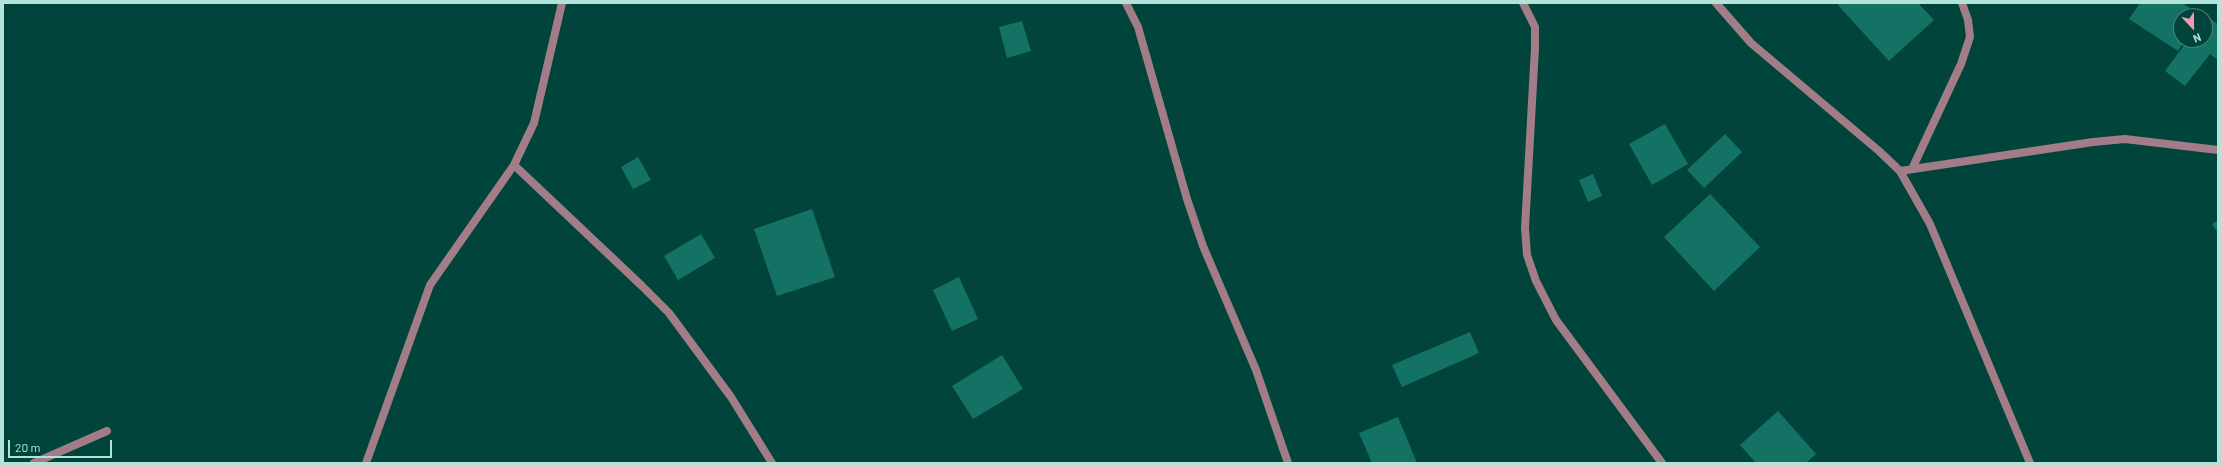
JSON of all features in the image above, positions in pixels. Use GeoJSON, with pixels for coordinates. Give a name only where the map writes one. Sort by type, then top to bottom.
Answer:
{"type":"FeatureCollection","features":[{"type":"Feature","properties":{"kind":"street"},"geometry":{"type":"LineString","coordinates":[[366,463],[430,285],[514,165],[534,123],[562,3]]}},
{"type":"Feature","properties":{"kind":"street"},"geometry":{"type":"LineString","coordinates":[[1126,3],[1138,27],[1187,199],[1203,246],[1256,370],[1288,463]]}},
{"type":"Feature","properties":{"kind":"street"},"geometry":{"type":"LineString","coordinates":[[1523,3],[1535,27],[1525,228],[1527,255],[1536,282],[1556,320],[1662,463]]}},
{"type":"Feature","properties":{"kind":"street"},"geometry":{"type":"LineString","coordinates":[[1716,3],[1751,43],[1880,151],[1900,171],[1930,224],[2030,463]]}},
{"type":"Feature","properties":{"kind":"street"},"geometry":{"type":"LineString","coordinates":[[1912,169],[1961,64],[1970,37],[1968,20],[1962,3]]}},
{"type":"Feature","properties":{"kind":"street"},"geometry":{"type":"LineString","coordinates":[[1900,171],[2125,139],[2218,150]]}},
{"type":"Feature","properties":{"kind":"street"},"geometry":{"type":"LineString","coordinates":[[514,165],[669,313],[731,396],[772,463]]}},
{"type":"Feature","properties":{"kind":"street"},"geometry":{"type":"LineString","coordinates":[[34,463],[107,431]]}},
{"type":"Feature","properties":{"kind":"building"},"geometry":{"type":"Polygon","coordinates":[[[1836,3],[1918,3],[1934,20],[1889,61],[1836,3]]]}},
{"type":"Feature","properties":{"kind":"building"},"geometry":{"type":"Polygon","coordinates":[[[2140,3],[2182,3],[2190,8],[2173,8],[2173,48],[2129,19],[2140,3]]]}},
{"type":"Feature","properties":{"kind":"building"},"geometry":{"type":"Polygon","coordinates":[[[1022,21],[1031,51],[1007,58],[999,27],[1022,21]]]}},
{"type":"Feature","properties":{"kind":"building"},"geometry":{"type":"Polygon","coordinates":[[[2213,21],[2218,24],[2218,60],[2210,54],[2185,86],[2165,71],[2182,48],[2213,48],[2213,21]]]}},
{"type":"Feature","properties":{"kind":"building"},"geometry":{"type":"Polygon","coordinates":[[[1665,124],[1688,164],[1652,185],[1629,144],[1665,124]]]}},
{"type":"Feature","properties":{"kind":"building"},"geometry":{"type":"Polygon","coordinates":[[[1725,134],[1742,152],[1704,188],[1687,170],[1725,134]]]}},
{"type":"Feature","properties":{"kind":"building"},"geometry":{"type":"Polygon","coordinates":[[[638,157],[651,180],[633,189],[621,167],[638,157]]]}},
{"type":"Feature","properties":{"kind":"building"},"geometry":{"type":"Polygon","coordinates":[[[1593,174],[1602,196],[1588,202],[1579,180],[1593,174]]]}},
{"type":"Feature","properties":{"kind":"building"},"geometry":{"type":"Polygon","coordinates":[[[1710,194],[1760,247],[1714,291],[1664,237],[1710,194]]]}},
{"type":"Feature","properties":{"kind":"building"},"geometry":{"type":"Polygon","coordinates":[[[812,209],[835,277],[777,296],[754,229],[812,209]]]}},
{"type":"Feature","properties":{"kind":"building"},"geometry":{"type":"Polygon","coordinates":[[[2218,220],[2218,233],[2212,224],[2218,220]]]}},
{"type":"Feature","properties":{"kind":"building"},"geometry":{"type":"Polygon","coordinates":[[[701,234],[715,258],[678,280],[664,256],[701,234]]]}},
{"type":"Feature","properties":{"kind":"building"},"geometry":{"type":"Polygon","coordinates":[[[959,277],[978,319],[952,331],[933,290],[959,277]]]}},
{"type":"Feature","properties":{"kind":"building"},"geometry":{"type":"Polygon","coordinates":[[[1470,332],[1479,353],[1402,387],[1392,365],[1470,332]]]}},
{"type":"Feature","properties":{"kind":"building"},"geometry":{"type":"Polygon","coordinates":[[[1002,355],[1023,389],[973,419],[952,386],[1002,355]]]}},
{"type":"Feature","properties":{"kind":"building"},"geometry":{"type":"Polygon","coordinates":[[[1778,411],[1816,454],[1806,463],[1756,463],[1740,445],[1778,411]]]}},
{"type":"Feature","properties":{"kind":"building"},"geometry":{"type":"Polygon","coordinates":[[[1398,417],[1417,463],[1372,463],[1359,433],[1398,417]]]}}]}
